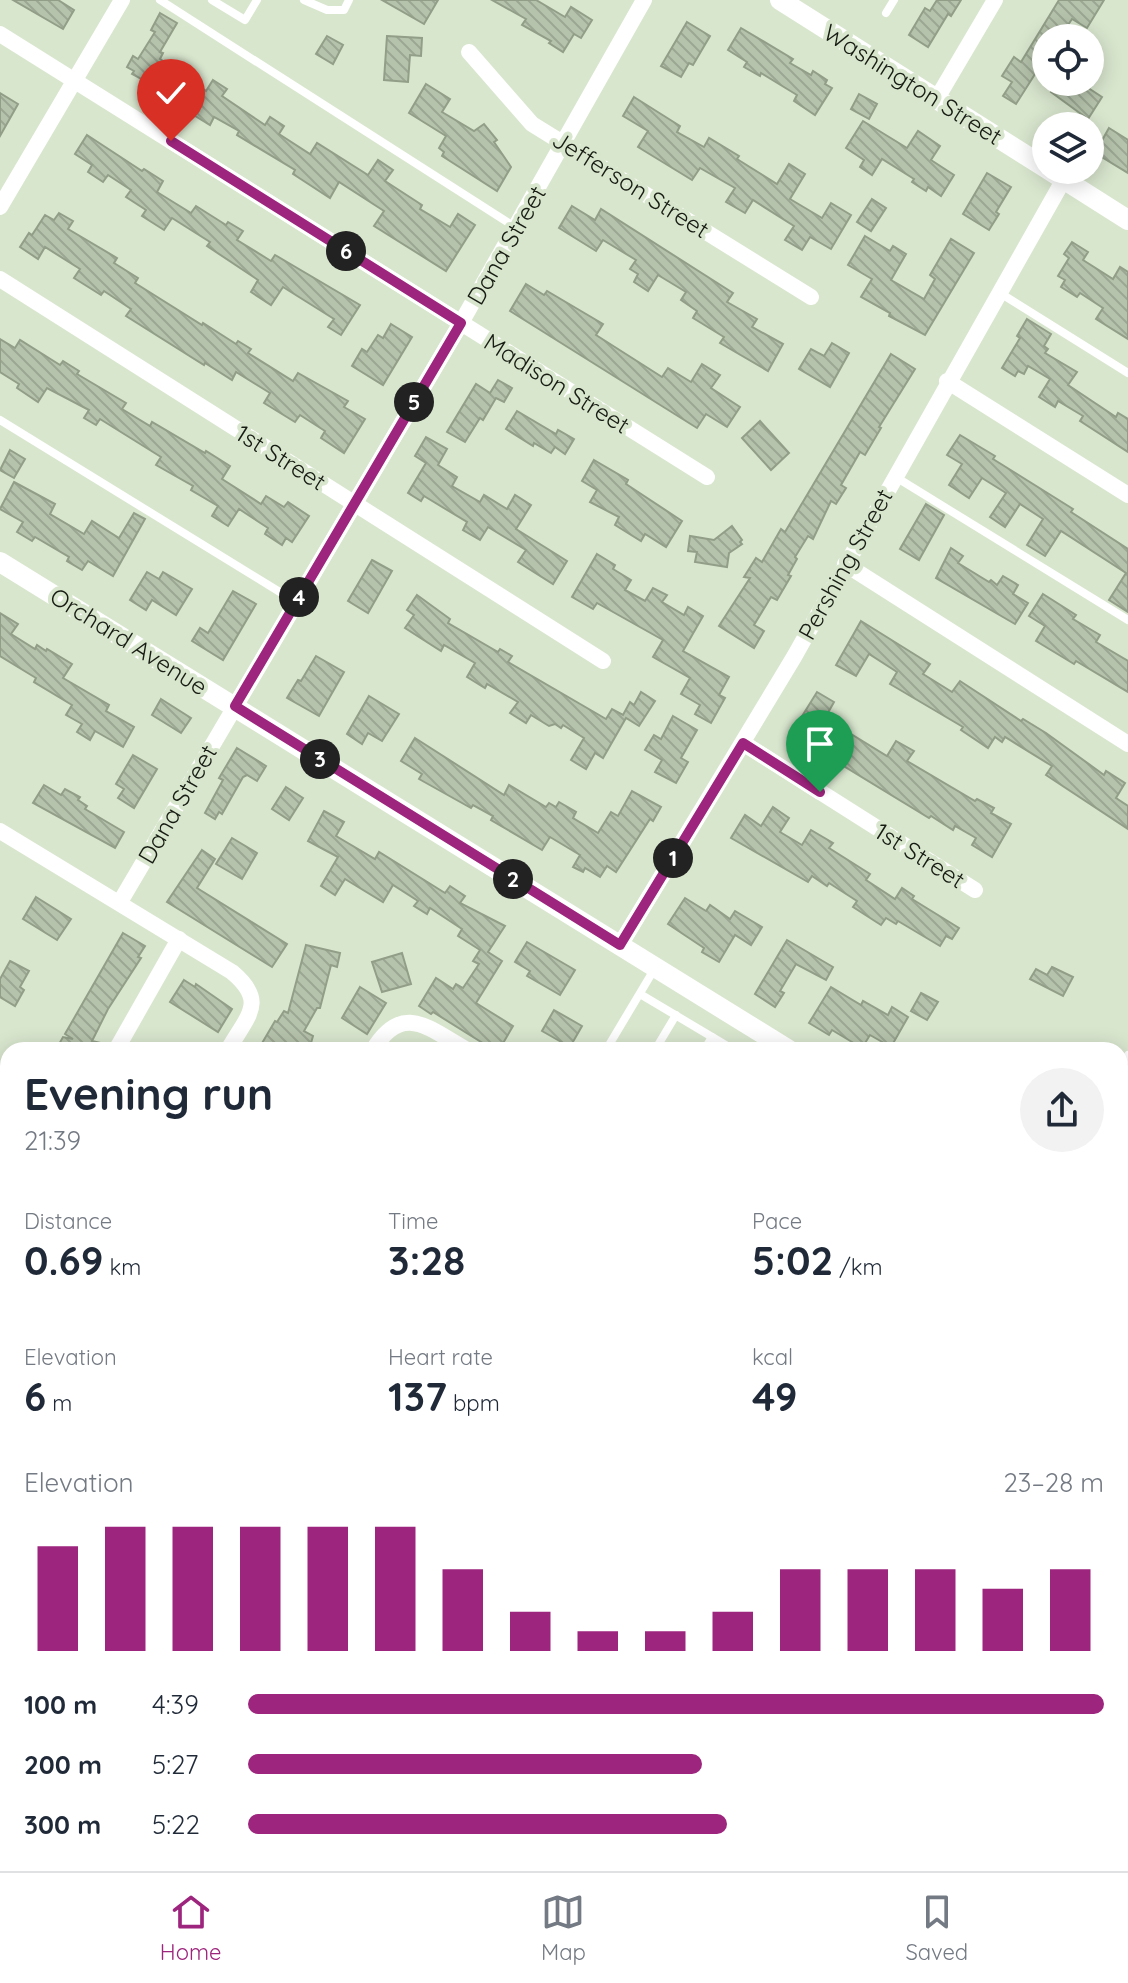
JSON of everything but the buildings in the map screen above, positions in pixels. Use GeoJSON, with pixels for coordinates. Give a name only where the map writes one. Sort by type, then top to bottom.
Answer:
{"type":"FeatureCollection","features":[{"type":"Feature","properties":{"kind":"street"},"geometry":{"type":"LineString","coordinates":[[0,207],[122,0]]}},
{"type":"Feature","properties":{"kind":"street","name":"Dana Street"},"geometry":{"type":"LineString","coordinates":[[120,902],[461,323],[644,0]]}},
{"type":"Feature","properties":{"kind":"street","name":"Washington Street"},"geometry":{"type":"LineString","coordinates":[[781,0],[1032,159]]}},
{"type":"Feature","properties":{"kind":"street"},"geometry":{"type":"LineString","coordinates":[[936,100],[995,0]]}},
{"type":"Feature","properties":{"kind":"street","name":"Madison Street"},"geometry":{"type":"LineString","coordinates":[[0,34],[707,477]]}},
{"type":"Feature","properties":{"kind":"street","name":"Jefferson Street"},"geometry":{"type":"LineString","coordinates":[[469,52],[525,118],[811,297]]}},
{"type":"Feature","properties":{"kind":"street","name":"Pershing Street"},"geometry":{"type":"LineString","coordinates":[[620,945],[743,743],[998,292],[1048,184]]}},
{"type":"Feature","properties":{"kind":"street","name":"Washington Street"},"geometry":{"type":"LineString","coordinates":[[1072,184],[1128,220]]}},
{"type":"Feature","properties":{"kind":"street","name":"1st Street"},"geometry":{"type":"LineString","coordinates":[[0,279],[603,661]]}},
{"type":"Feature","properties":{"kind":"street"},"geometry":{"type":"LineString","coordinates":[[947,381],[1128,495]]}},
{"type":"Feature","properties":{"kind":"street","name":"Orchard Avenue"},"geometry":{"type":"LineString","coordinates":[[0,562],[776,1042]]}},
{"type":"Feature","properties":{"kind":"street"},"geometry":{"type":"LineString","coordinates":[[845,564],[1128,744]]}},
{"type":"Feature","properties":{"kind":"street","name":"1st Street"},"geometry":{"type":"LineString","coordinates":[[743,743],[975,890]]}},
{"type":"Feature","properties":{"kind":"street"},"geometry":{"type":"LineString","coordinates":[[0,831],[232,972],[252,992],[253,1001],[233,1042]]}},
{"type":"Feature","properties":{"kind":"street"},"geometry":{"type":"LineString","coordinates":[[121,1042],[179,939]]}},
{"type":"Feature","properties":{"kind":"street"},"geometry":{"type":"LineString","coordinates":[[379,1042],[390,1028],[402,1022],[421,1025],[452,1042]]}},
{"type":"Feature","properties":{"kind":"lane"},"geometry":{"type":"LineString","coordinates":[[160,0],[516,228]]}},
{"type":"Feature","properties":{"kind":"lane"},"geometry":{"type":"LineString","coordinates":[[212,0],[245,20],[257,0]]}},
{"type":"Feature","properties":{"kind":"lane"},"geometry":{"type":"LineString","coordinates":[[304,0],[327,10],[344,10],[349,0]]}},
{"type":"Feature","properties":{"kind":"lane"},"geometry":{"type":"LineString","coordinates":[[886,13],[894,0]]}},
{"type":"Feature","properties":{"kind":"lane"},"geometry":{"type":"LineString","coordinates":[[998,292],[1128,373]]}},
{"type":"Feature","properties":{"kind":"lane"},"geometry":{"type":"LineString","coordinates":[[0,420],[296,602]]}},
{"type":"Feature","properties":{"kind":"lane"},"geometry":{"type":"LineString","coordinates":[[894,476],[1128,620]]}},
{"type":"Feature","properties":{"kind":"lane"},"geometry":{"type":"LineString","coordinates":[[611,1042],[656,967]]}},
{"type":"Feature","properties":{"kind":"lane"},"geometry":{"type":"LineString","coordinates":[[640,994],[720,1042]]}},
{"type":"Feature","properties":{"kind":"lane"},"geometry":{"type":"LineString","coordinates":[[660,1042],[676,1015]]}},
{"type":"Feature","properties":{"kind":"lane"},"geometry":{"type":"LineString","coordinates":[[709,1042],[712,1037]]}},
{"type":"Feature","properties":{"kind":"route"},"geometry":{"type":"LineString","coordinates":[[171,141],[461,323],[235,706],[620,945],[743,743],[820,792]]}}]}
